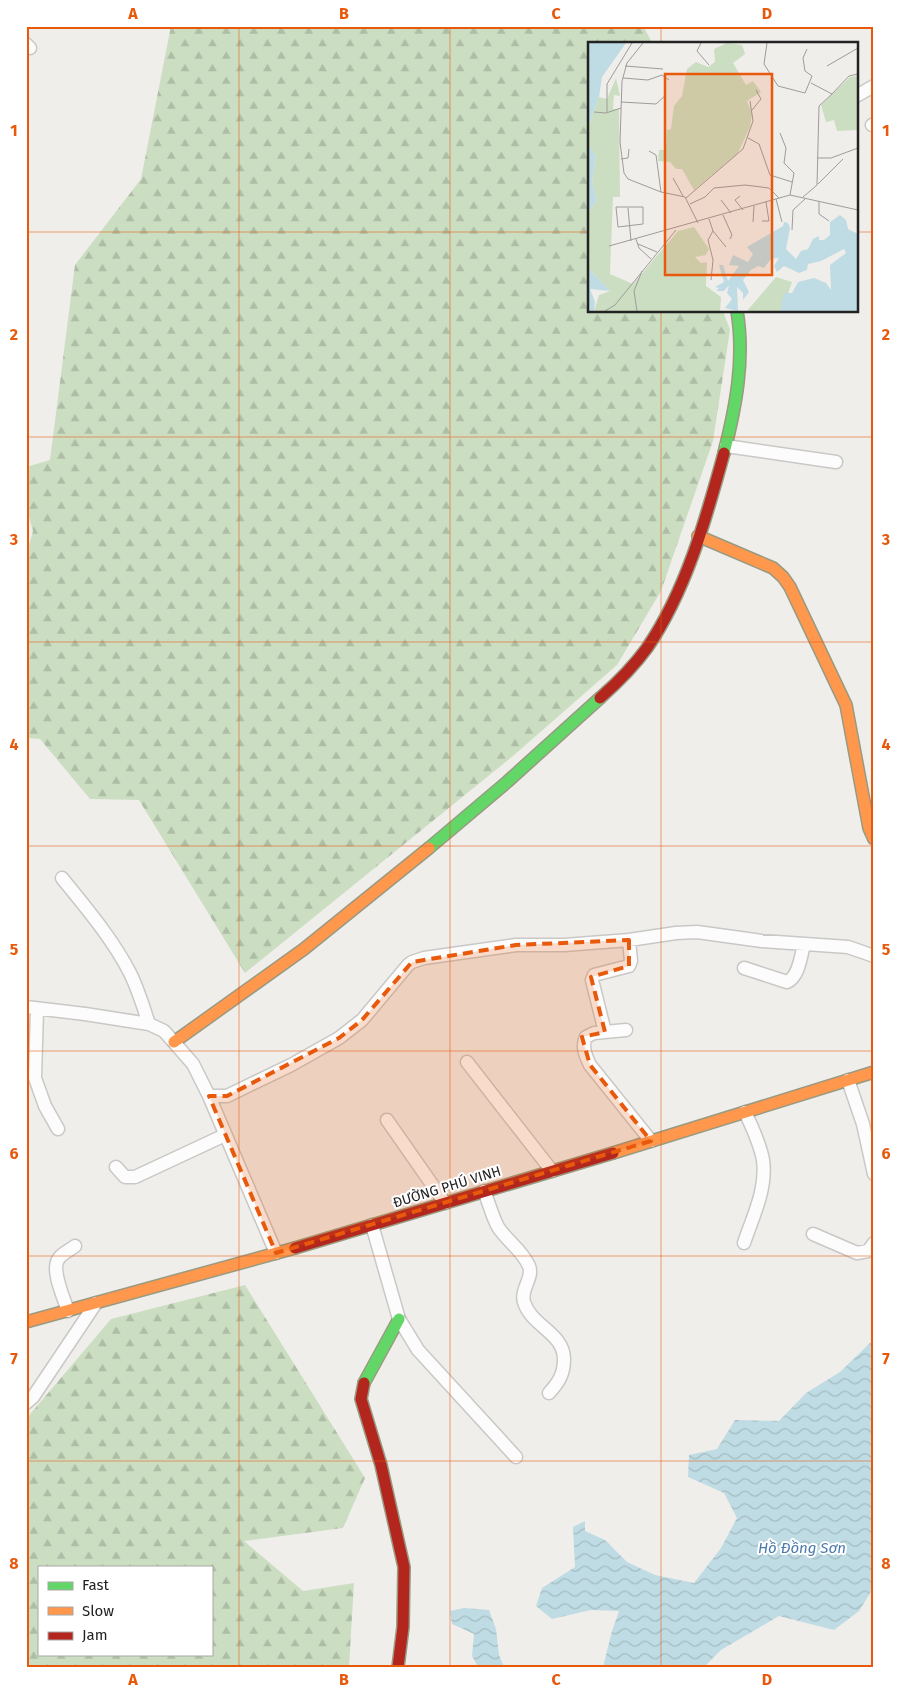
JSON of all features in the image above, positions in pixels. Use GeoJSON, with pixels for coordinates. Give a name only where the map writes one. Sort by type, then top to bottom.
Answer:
{"type":"FeatureCollection","features":[{"type":"Feature","properties":{"kind":"street"},"geometry":{"type":"LineString","coordinates":[[858,95],[874,86]]}},
{"type":"Feature","properties":{"kind":"street"},"geometry":{"type":"LineString","coordinates":[[174,1042],[293,957],[417,857],[516,775],[623,677],[656,634],[677,591],[698,536],[726,446],[736,397],[741,355],[741,328],[737,312]]}},
{"type":"Feature","properties":{"kind":"street"},"geometry":{"type":"LineString","coordinates":[[726,446],[836,462]]}},
{"type":"Feature","properties":{"kind":"street"},"geometry":{"type":"LineString","coordinates":[[698,536],[774,568],[783,576],[790,587],[846,705],[869,828],[874,839]]}},
{"type":"Feature","properties":{"kind":"street"},"geometry":{"type":"LineString","coordinates":[[62,878],[95,919],[122,960],[135,985],[149,1024]]}},
{"type":"Feature","properties":{"kind":"street"},"geometry":{"type":"LineString","coordinates":[[209,1096],[226,1096],[291,1065],[339,1038],[362,1020],[398,975],[412,962],[437,956],[516,945],[564,945],[697,932],[762,941],[848,947],[874,956]]}},
{"type":"Feature","properties":{"kind":"street"},"geometry":{"type":"LineString","coordinates":[[604,1032],[592,980],[594,975],[629,966],[631,960],[629,940]]}},
{"type":"Feature","properties":{"kind":"street"},"geometry":{"type":"LineString","coordinates":[[744,968],[788,982],[796,974],[804,944]]}},
{"type":"Feature","properties":{"kind":"street"},"geometry":{"type":"LineString","coordinates":[[58,1130],[45,1106],[35,1078],[32,1008],[149,1024],[164,1031],[193,1064],[209,1096],[276,1253]]}},
{"type":"Feature","properties":{"kind":"street"},"geometry":{"type":"LineString","coordinates":[[626,1030],[604,1032],[590,1035],[584,1039],[586,1057],[590,1065],[652,1141]]}},
{"type":"Feature","properties":{"kind":"street"},"geometry":{"type":"LineString","coordinates":[[467,1062],[552,1171]]}},
{"type":"Feature","properties":{"kind":"street","name":"ĐƯỜNG PHÚ VINH"},"geometry":{"type":"LineString","coordinates":[[26,1322],[372,1225],[874,1072]]}},
{"type":"Feature","properties":{"kind":"street"},"geometry":{"type":"LineString","coordinates":[[848,1080],[864,1124],[874,1174]]}},
{"type":"Feature","properties":{"kind":"street"},"geometry":{"type":"LineString","coordinates":[[744,1243],[760,1199],[764,1173],[759,1145],[745,1112]]}},
{"type":"Feature","properties":{"kind":"street"},"geometry":{"type":"LineString","coordinates":[[387,1120],[445,1203]]}},
{"type":"Feature","properties":{"kind":"street"},"geometry":{"type":"LineString","coordinates":[[116,1167],[125,1177],[135,1177],[225,1135]]}},
{"type":"Feature","properties":{"kind":"street"},"geometry":{"type":"LineString","coordinates":[[484,1191],[497,1226],[530,1267],[530,1273],[523,1290],[523,1300],[529,1314],[558,1340],[564,1355],[562,1376],[549,1393]]}},
{"type":"Feature","properties":{"kind":"street"},"geometry":{"type":"LineString","coordinates":[[372,1225],[399,1319],[418,1350],[516,1458]]}},
{"type":"Feature","properties":{"kind":"street"},"geometry":{"type":"LineString","coordinates":[[813,1234],[857,1253],[868,1251],[874,1243]]}},
{"type":"Feature","properties":{"kind":"street"},"geometry":{"type":"LineString","coordinates":[[68,1311],[55,1264],[64,1253],[75,1246]]}},
{"type":"Feature","properties":{"kind":"street"},"geometry":{"type":"LineString","coordinates":[[26,1403],[33,1397],[96,1303]]}},
{"type":"Feature","properties":{"kind":"street"},"geometry":{"type":"LineString","coordinates":[[398,1667],[403,1627],[404,1567],[381,1465],[361,1399],[364,1381],[399,1319]]}},
{"type":"Feature","properties":{"kind":"highlighted area"},"geometry":{"type":"Polygon","coordinates":[[[629,940],[629,966],[591,977],[605,1032],[582,1037],[590,1065],[651,1141],[276,1253],[209,1096],[227,1096],[339,1038],[362,1020],[412,962],[516,945],[629,940]]]}},
{"type":"Feature","properties":{"kind":"green space"},"geometry":{"type":"Polygon","coordinates":[[[171,26],[643,26],[652,42],[588,42],[588,312],[723,312],[730,330],[713,441],[661,591],[617,665],[513,756],[245,973],[139,800],[90,799],[40,739],[26,738],[26,557],[33,531],[26,507],[26,467],[50,460],[75,265],[141,179],[171,26]]]}},
{"type":"Feature","properties":{"kind":"green space"},"geometry":{"type":"Polygon","coordinates":[[[245,1285],[365,1478],[343,1528],[244,1541],[303,1591],[354,1583],[349,1667],[26,1667],[26,1419],[111,1319],[245,1285]]]}},
{"type":"Feature","properties":{"kind":"water","name":"Hồ Đồng Sơn"},"geometry":{"type":"Polygon","coordinates":[[[874,1339],[874,1587],[859,1611],[834,1630],[779,1616],[721,1650],[704,1667],[603,1667],[619,1611],[591,1610],[552,1619],[536,1606],[542,1588],[575,1567],[573,1527],[585,1521],[585,1531],[605,1540],[627,1562],[655,1575],[694,1583],[721,1548],[737,1518],[724,1493],[688,1477],[689,1455],[717,1449],[735,1420],[779,1421],[806,1393],[840,1372],[874,1339]]]}},
{"type":"Feature","properties":{"kind":"water"},"geometry":{"type":"Polygon","coordinates":[[[464,1608],[489,1610],[496,1629],[499,1655],[504,1667],[478,1667],[472,1656],[474,1634],[452,1624],[450,1611],[464,1608]]]}},
{"type":"Feature","properties":{"kind":"traffic: fast"},"geometry":{"type":"LineString","coordinates":[[724,453],[732,418],[740,365],[737,312]]}},
{"type":"Feature","properties":{"kind":"traffic: fast"},"geometry":{"type":"LineString","coordinates":[[429,848],[507,782],[600,698]]}},
{"type":"Feature","properties":{"kind":"traffic: fast"},"geometry":{"type":"LineString","coordinates":[[364,1383],[399,1319]]}},
{"type":"Feature","properties":{"kind":"traffic: slow"},"geometry":{"type":"LineString","coordinates":[[698,536],[773,568],[790,587],[846,705],[869,828],[874,839]]}},
{"type":"Feature","properties":{"kind":"traffic: slow"},"geometry":{"type":"LineString","coordinates":[[174,1042],[304,949],[429,848]]}},
{"type":"Feature","properties":{"kind":"traffic: slow"},"geometry":{"type":"LineString","coordinates":[[613,1153],[874,1072]]}},
{"type":"Feature","properties":{"kind":"traffic: slow"},"geometry":{"type":"LineString","coordinates":[[26,1322],[295,1248]]}},
{"type":"Feature","properties":{"kind":"traffic: jam"},"geometry":{"type":"LineString","coordinates":[[600,698],[642,655],[673,603],[702,529],[724,453]]}},
{"type":"Feature","properties":{"kind":"traffic: jam"},"geometry":{"type":"LineString","coordinates":[[295,1248],[613,1153]]}},
{"type":"Feature","properties":{"kind":"traffic: jam"},"geometry":{"type":"LineString","coordinates":[[364,1383],[361,1399],[381,1465],[404,1567],[403,1627],[398,1667]]}}]}
